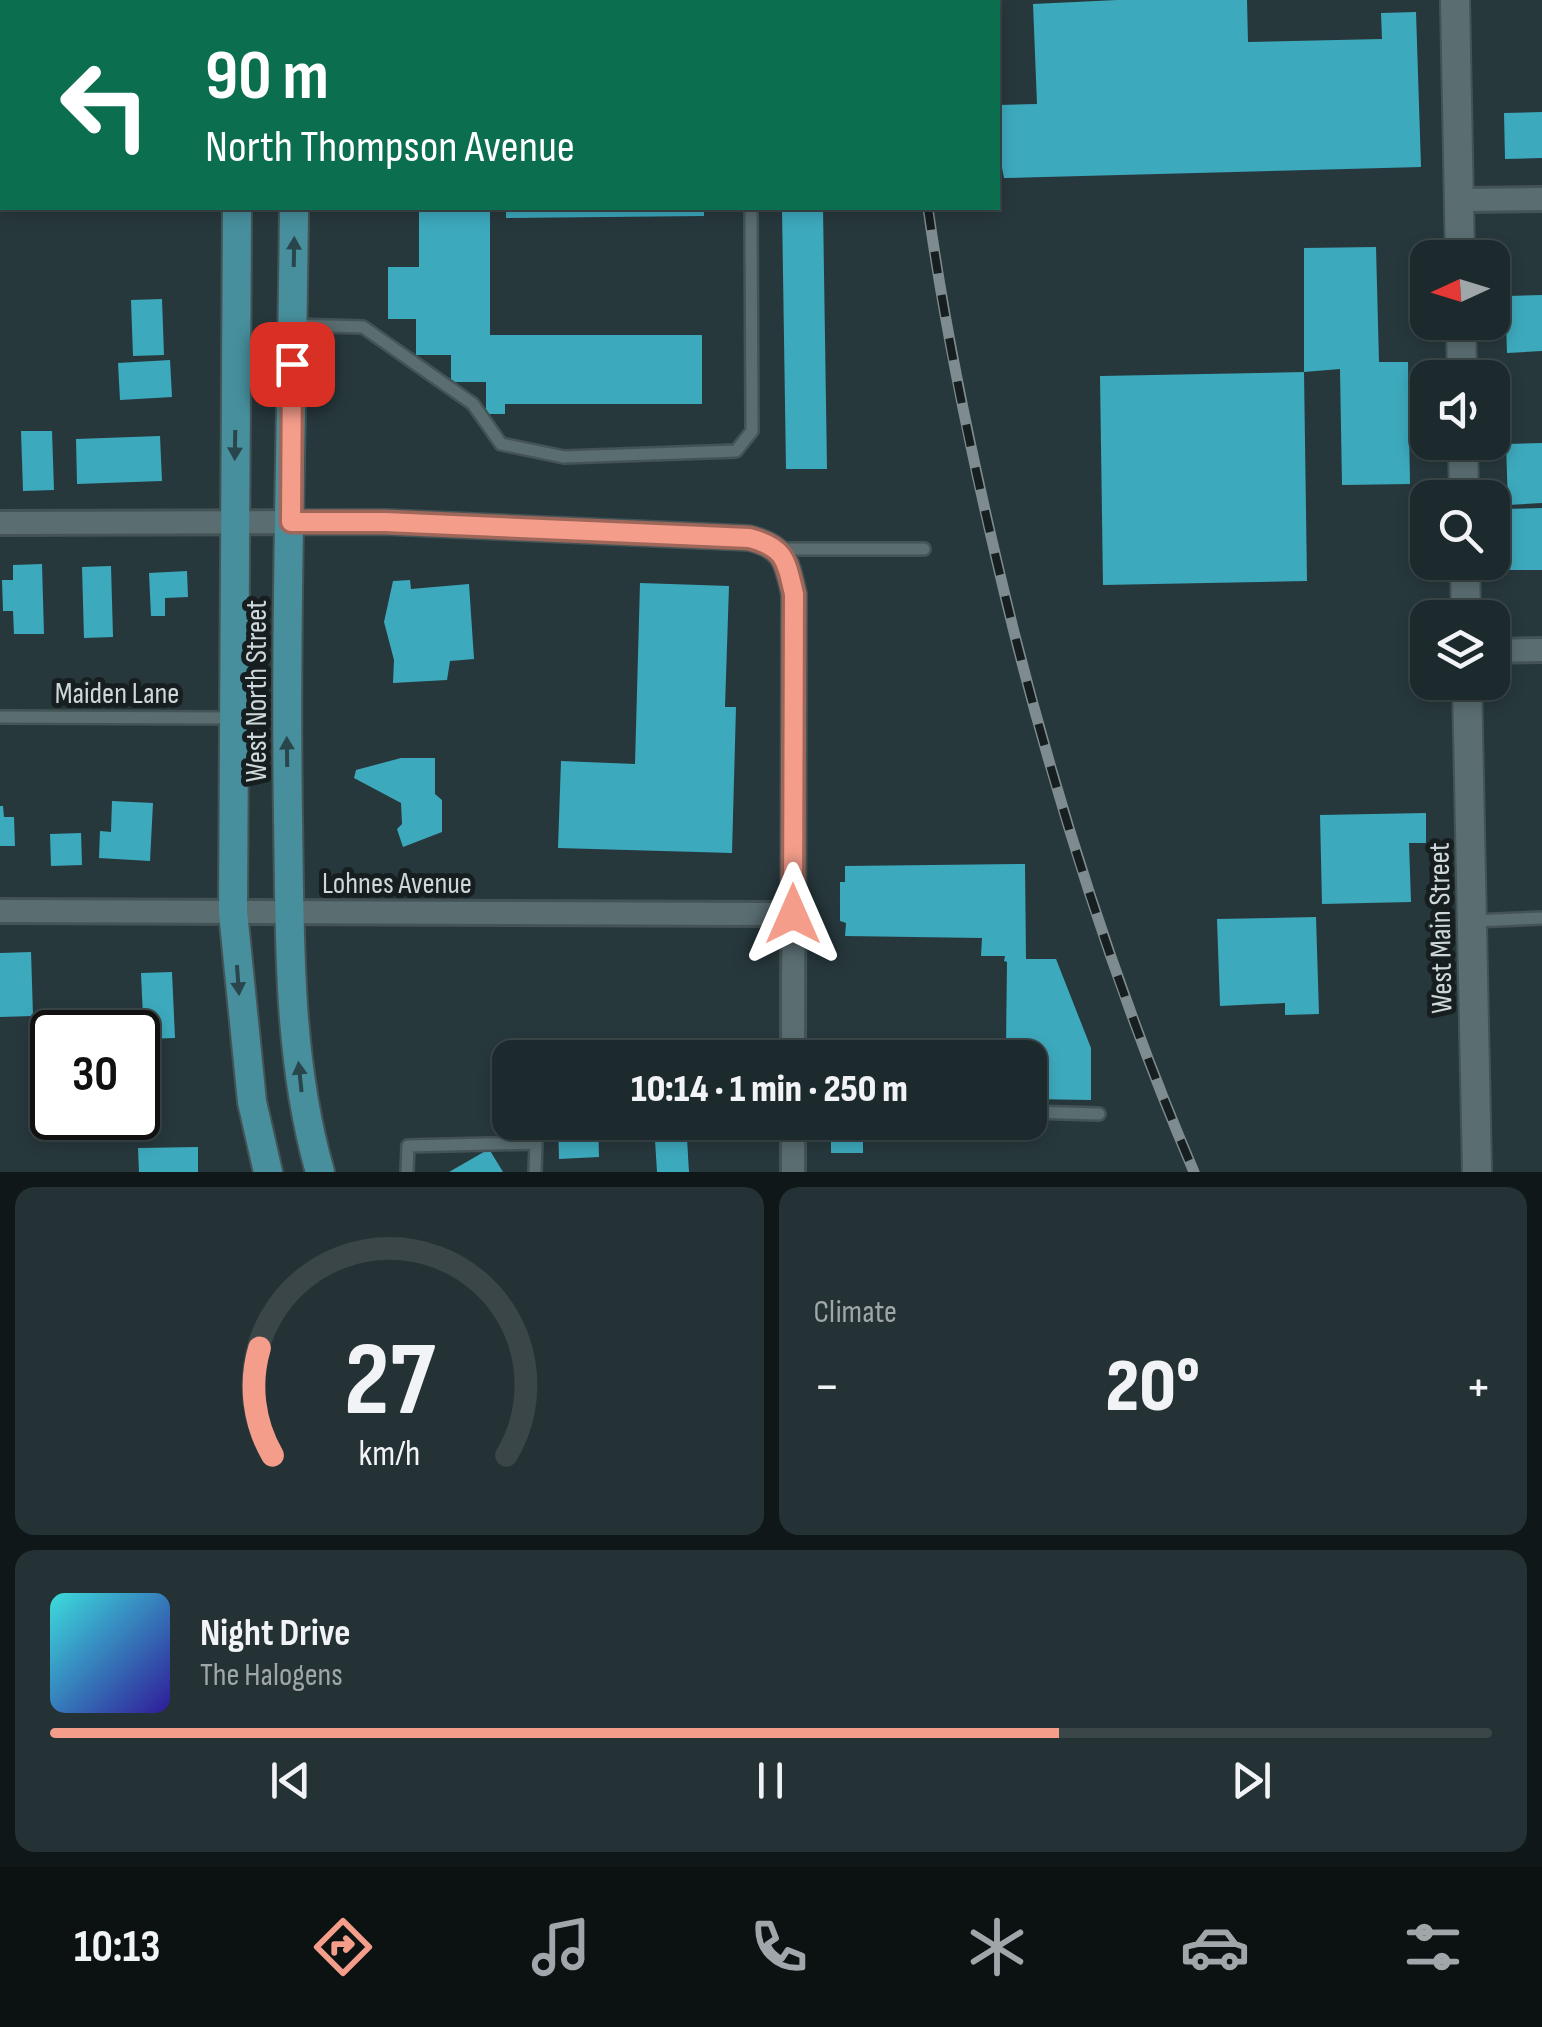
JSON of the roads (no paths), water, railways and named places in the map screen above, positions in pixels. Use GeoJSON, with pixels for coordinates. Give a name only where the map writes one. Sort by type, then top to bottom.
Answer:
{"type":"FeatureCollection","features":[{"type":"Feature","properties":{"kind":"main road","name":"West North Street"},"geometry":{"type":"LineString","coordinates":[[237,210],[233,912],[252,1102],[268,1172]]}},
{"type":"Feature","properties":{"kind":"main road","name":"West North Street"},"geometry":{"type":"LineString","coordinates":[[294,210],[287,716],[292,996],[304,1118],[320,1172]]}},
{"type":"Feature","properties":{"kind":"street"},"geometry":{"type":"LineString","coordinates":[[1455,0],[1459,240]]}},
{"type":"Feature","properties":{"kind":"street"},"geometry":{"type":"LineString","coordinates":[[1458,200],[1542,199]]}},
{"type":"Feature","properties":{"kind":"street"},"geometry":{"type":"LineString","coordinates":[[0,523],[385,522],[749,538],[778,549],[794,594],[793,1040]]}},
{"type":"Feature","properties":{"kind":"street"},"geometry":{"type":"LineString","coordinates":[[1510,651],[1542,650]]}},
{"type":"Feature","properties":{"kind":"street","name":"West Main Street"},"geometry":{"type":"LineString","coordinates":[[1468,700],[1477,1172]]}},
{"type":"Feature","properties":{"kind":"street","name":"Lohnes Avenue"},"geometry":{"type":"LineString","coordinates":[[0,911],[793,914]]}},
{"type":"Feature","properties":{"kind":"street"},"geometry":{"type":"LineString","coordinates":[[793,1140],[793,1172]]}},
{"type":"Feature","properties":{"kind":"lane"},"geometry":{"type":"LineString","coordinates":[[293,325],[363,327],[473,404],[500,444],[564,457],[736,451],[752,431],[750,210]]}},
{"type":"Feature","properties":{"kind":"lane"},"geometry":{"type":"LineString","coordinates":[[778,549],[924,550]]}},
{"type":"Feature","properties":{"kind":"lane","name":"Maiden Lane"},"geometry":{"type":"LineString","coordinates":[[0,717],[233,718]]}},
{"type":"Feature","properties":{"kind":"lane"},"geometry":{"type":"LineString","coordinates":[[1473,921],[1542,918]]}},
{"type":"Feature","properties":{"kind":"lane"},"geometry":{"type":"LineString","coordinates":[[1047,1112],[1099,1114]]}},
{"type":"Feature","properties":{"kind":"lane"},"geometry":{"type":"LineString","coordinates":[[406,1172],[408,1146],[536,1143],[535,1172]]}},
{"type":"Feature","properties":{"kind":"railway"},"geometry":{"type":"LineString","coordinates":[[928,210],[965,421],[1032,701],[1116,973],[1194,1172]]}}]}
